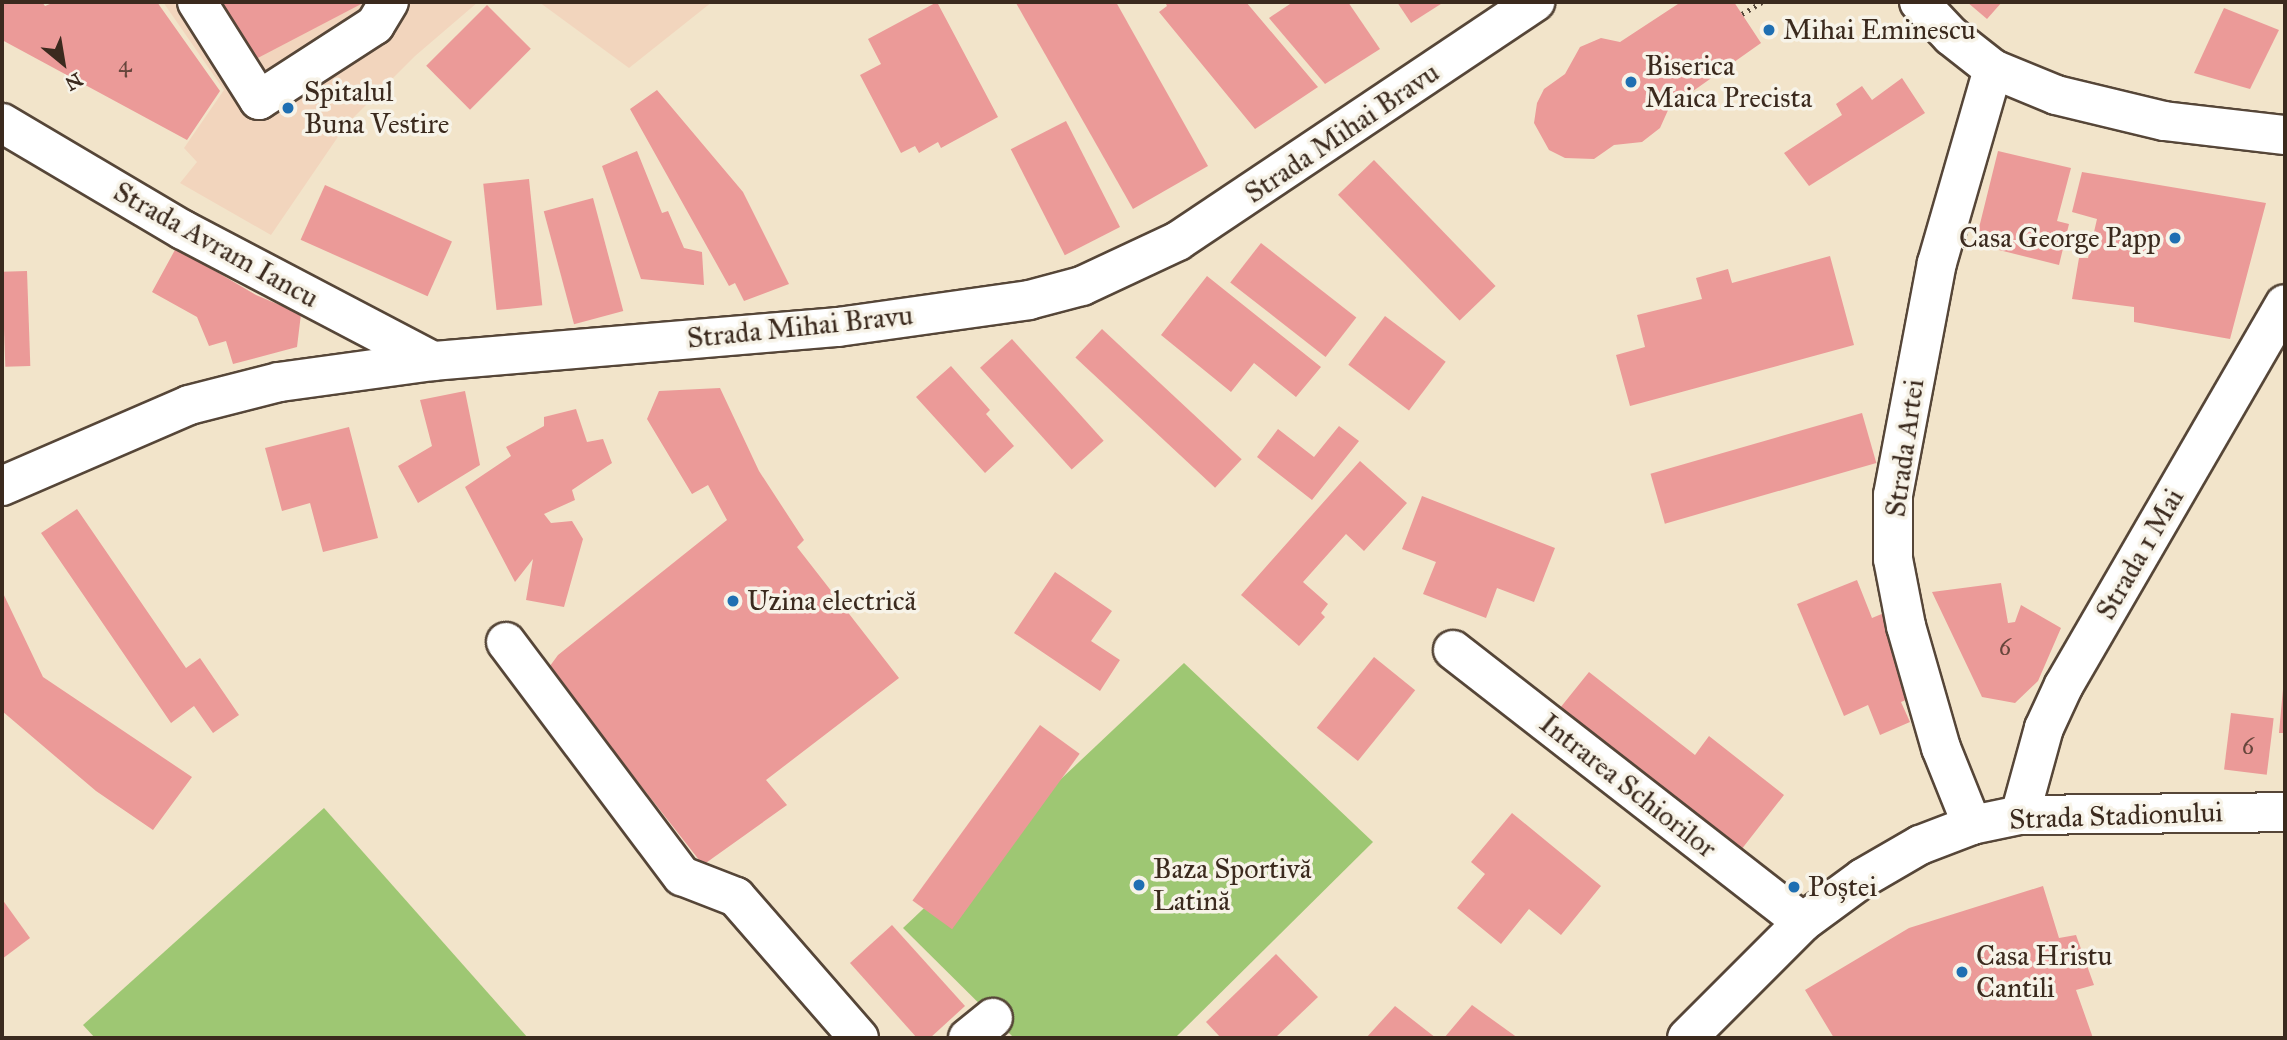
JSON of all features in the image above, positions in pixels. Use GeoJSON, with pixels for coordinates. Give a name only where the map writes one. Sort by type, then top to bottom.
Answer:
{"type":"FeatureCollection","features":[{"type":"Feature","properties":{"kind":"street"},"geometry":{"type":"LineString","coordinates":[[197,2],[259,100],[375,24],[388,2]]}},
{"type":"Feature","properties":{"kind":"street","name":"Strada Mihai Bravu"},"geometry":{"type":"LineString","coordinates":[[2,486],[189,405],[279,382],[433,361],[838,327],[1029,300],[1082,286],[1178,241],[1535,2]]}},
{"type":"Feature","properties":{"kind":"street"},"geometry":{"type":"LineString","coordinates":[[1919,2],[1951,36],[1993,69],[2107,109],[2164,121],[2285,135]]}},
{"type":"Feature","properties":{"kind":"street","name":"Strada Artei"},"geometry":{"type":"LineString","coordinates":[[1972,825],[1941,748],[1906,625],[1893,559],[1893,495],[1937,263],[1993,69]]}},
{"type":"Feature","properties":{"kind":"street","name":"Strada Avram Iancu"},"geometry":{"type":"LineString","coordinates":[[2,123],[183,230],[433,361]]}},
{"type":"Feature","properties":{"kind":"street","name":"Strada 1 Mai"},"geometry":{"type":"LineString","coordinates":[[2020,815],[2044,728],[2064,685],[2285,304]]}},
{"type":"Feature","properties":{"kind":"street"},"geometry":{"type":"LineString","coordinates":[[506,642],[682,876],[736,897],[859,1038]]}},
{"type":"Feature","properties":{"kind":"street","name":"Intrarea Schiorilor"},"geometry":{"type":"LineString","coordinates":[[1453,650],[1803,922]]}},
{"type":"Feature","properties":{"kind":"street","name":"Strada Stadionului"},"geometry":{"type":"LineString","coordinates":[[1686,1038],[1803,922],[1863,878],[1909,852],[1972,825],[2020,815],[2285,812]]}},
{"type":"Feature","properties":{"kind":"path"},"geometry":{"type":"LineString","coordinates":[[1742,15],[1762,2]]}},
{"type":"Feature","properties":{"kind":"shaded area","name":"Spitalul Buna Vestire"},"geometry":{"type":"Polygon","coordinates":[[[163,2],[478,2],[415,56],[346,125],[271,235],[180,183],[197,162],[184,148],[224,90],[163,2]]]}},
{"type":"Feature","properties":{"kind":"shaded area"},"geometry":{"type":"Polygon","coordinates":[[[539,2],[712,2],[629,68],[539,2]]]}},
{"type":"Feature","properties":{"kind":"green space","name":"Baza Sportivă Latină"},"geometry":{"type":"Polygon","coordinates":[[[1184,663],[1373,842],[1175,1038],[1014,1038],[903,928],[1184,663]]]}},
{"type":"Feature","properties":{"kind":"green space"},"geometry":{"type":"Polygon","coordinates":[[[324,808],[528,1038],[95,1038],[83,1025],[324,808]]]}},
{"type":"Feature","properties":{"kind":"building"},"geometry":{"type":"Polygon","coordinates":[[[2,2],[42,2],[45,6],[55,2],[157,2],[220,91],[187,140],[2,40],[2,2]]]}},
{"type":"Feature","properties":{"kind":"building"},"geometry":{"type":"Polygon","coordinates":[[[222,2],[365,2],[254,60],[222,2]]]}},
{"type":"Feature","properties":{"kind":"building"},"geometry":{"type":"Polygon","coordinates":[[[937,2],[998,117],[941,148],[938,142],[919,153],[915,146],[901,153],[860,75],[881,64],[868,39],[937,2]]]}},
{"type":"Feature","properties":{"kind":"building"},"geometry":{"type":"Polygon","coordinates":[[[1116,2],[1208,166],[1133,209],[1016,3],[1116,2]]]}},
{"type":"Feature","properties":{"kind":"building"},"geometry":{"type":"Polygon","coordinates":[[[1165,2],[1246,2],[1318,87],[1255,129],[1159,12],[1167,6],[1165,2]]]}},
{"type":"Feature","properties":{"kind":"building"},"geometry":{"type":"Polygon","coordinates":[[[1293,2],[1348,2],[1380,49],[1325,84],[1269,18],[1293,2]]]}},
{"type":"Feature","properties":{"kind":"building"},"geometry":{"type":"Polygon","coordinates":[[[1397,2],[1444,2],[1411,23],[1397,2]]]}},
{"type":"Feature","properties":{"kind":"building","name":"Biserica Maica Precista"},"geometry":{"type":"Polygon","coordinates":[[[1681,2],[1734,2],[1761,43],[1669,108],[1660,128],[1642,142],[1614,145],[1594,159],[1565,158],[1549,150],[1534,123],[1537,103],[1544,89],[1565,74],[1580,47],[1601,38],[1620,42],[1681,2]]]}},
{"type":"Feature","properties":{"kind":"building"},"geometry":{"type":"Polygon","coordinates":[[[1967,2],[2002,2],[1987,19],[1967,2]]]}},
{"type":"Feature","properties":{"kind":"building"},"geometry":{"type":"Polygon","coordinates":[[[487,5],[531,49],[470,110],[426,66],[487,5]]]}},
{"type":"Feature","properties":{"kind":"building"},"geometry":{"type":"Polygon","coordinates":[[[2224,8],[2279,30],[2250,89],[2194,73],[2224,8]]]}},
{"type":"Feature","properties":{"kind":"building"},"geometry":{"type":"Polygon","coordinates":[[[1902,78],[1925,113],[1809,186],[1784,153],[1842,115],[1836,104],[1862,86],[1872,100],[1902,78]]]}},
{"type":"Feature","properties":{"kind":"building"},"geometry":{"type":"Polygon","coordinates":[[[657,90],[743,192],[789,284],[744,301],[735,283],[729,286],[630,109],[657,90]]]}},
{"type":"Feature","properties":{"kind":"building"},"geometry":{"type":"Polygon","coordinates":[[[1066,121],[1120,227],[1065,255],[1011,149],[1066,121]]]}},
{"type":"Feature","properties":{"kind":"building"},"geometry":{"type":"Polygon","coordinates":[[[637,151],[662,213],[668,211],[684,248],[702,252],[704,285],[641,279],[602,166],[637,151]]]}},
{"type":"Feature","properties":{"kind":"building"},"geometry":{"type":"Polygon","coordinates":[[[1998,151],[2071,168],[2057,221],[2069,224],[2059,265],[1975,244],[1998,151]]]}},
{"type":"Feature","properties":{"kind":"building"},"geometry":{"type":"Polygon","coordinates":[[[1374,160],[1496,286],[1460,321],[1338,195],[1374,160]]]}},
{"type":"Feature","properties":{"kind":"building","name":"Casa George Papp"},"geometry":{"type":"Polygon","coordinates":[[[2082,172],[2266,203],[2230,339],[2134,322],[2134,307],[2072,299],[2079,258],[2088,258],[2097,219],[2072,212],[2082,172]]]}},
{"type":"Feature","properties":{"kind":"building"},"geometry":{"type":"Polygon","coordinates":[[[529,179],[542,305],[497,310],[483,184],[529,179]]]}},
{"type":"Feature","properties":{"kind":"building"},"geometry":{"type":"Polygon","coordinates":[[[325,185],[452,242],[428,296],[301,240],[325,185]]]}},
{"type":"Feature","properties":{"kind":"building"},"geometry":{"type":"Polygon","coordinates":[[[593,198],[623,311],[574,324],[544,211],[593,198]]]}},
{"type":"Feature","properties":{"kind":"building"},"geometry":{"type":"Polygon","coordinates":[[[1261,243],[1356,317],[1326,357],[1230,282],[1261,243]]]}},
{"type":"Feature","properties":{"kind":"building"},"geometry":{"type":"Polygon","coordinates":[[[176,248],[256,295],[301,314],[297,347],[233,364],[226,341],[209,346],[197,317],[152,292],[176,248]]]}},
{"type":"Feature","properties":{"kind":"building"},"geometry":{"type":"Polygon","coordinates":[[[1830,256],[1854,345],[1630,406],[1616,355],[1645,347],[1637,315],[1702,299],[1696,278],[1728,269],[1732,283],[1830,256]]]}},
{"type":"Feature","properties":{"kind":"building"},"geometry":{"type":"Polygon","coordinates":[[[27,271],[30,366],[5,367],[2,272],[27,271]]]}},
{"type":"Feature","properties":{"kind":"building"},"geometry":{"type":"Polygon","coordinates":[[[1207,276],[1321,367],[1296,397],[1254,363],[1231,392],[1161,335],[1207,276]]]}},
{"type":"Feature","properties":{"kind":"building"},"geometry":{"type":"Polygon","coordinates":[[[1385,316],[1446,362],[1409,410],[1348,365],[1385,316]]]}},
{"type":"Feature","properties":{"kind":"building"},"geometry":{"type":"Polygon","coordinates":[[[1102,329],[1242,459],[1215,488],[1075,358],[1102,329]]]}},
{"type":"Feature","properties":{"kind":"building"},"geometry":{"type":"Polygon","coordinates":[[[1012,339],[1104,441],[1072,470],[980,368],[1012,339]]]}},
{"type":"Feature","properties":{"kind":"building"},"geometry":{"type":"Polygon","coordinates":[[[951,366],[990,410],[986,414],[1014,446],[985,473],[916,397],[951,366]]]}},
{"type":"Feature","properties":{"kind":"building","name":"Uzina electrică"},"geometry":{"type":"Polygon","coordinates":[[[720,388],[759,471],[804,540],[797,547],[899,678],[766,780],[787,805],[703,865],[631,773],[620,780],[547,670],[558,655],[727,520],[708,485],[692,494],[647,419],[659,391],[720,388]]]}},
{"type":"Feature","properties":{"kind":"building"},"geometry":{"type":"Polygon","coordinates":[[[465,391],[480,465],[418,503],[398,466],[432,446],[420,400],[465,391]]]}},
{"type":"Feature","properties":{"kind":"building"},"geometry":{"type":"Polygon","coordinates":[[[576,409],[587,442],[603,439],[612,463],[572,490],[575,500],[544,514],[551,523],[572,521],[583,539],[564,607],[526,600],[533,559],[515,582],[465,487],[511,456],[506,447],[544,426],[544,417],[576,409]]]}},
{"type":"Feature","properties":{"kind":"building"},"geometry":{"type":"Polygon","coordinates":[[[1862,413],[1876,463],[1665,524],[1651,474],[1862,413]]]}},
{"type":"Feature","properties":{"kind":"building"},"geometry":{"type":"Polygon","coordinates":[[[1339,426],[1359,441],[1312,500],[1257,457],[1278,429],[1314,457],[1339,426]]]}},
{"type":"Feature","properties":{"kind":"building"},"geometry":{"type":"Polygon","coordinates":[[[349,427],[378,538],[323,552],[310,503],[282,511],[265,448],[349,427]]]}},
{"type":"Feature","properties":{"kind":"building"},"geometry":{"type":"Polygon","coordinates":[[[1360,461],[1407,503],[1364,551],[1346,534],[1303,582],[1328,604],[1321,613],[1325,617],[1299,646],[1241,595],[1360,461]]]}},
{"type":"Feature","properties":{"kind":"building"},"geometry":{"type":"Polygon","coordinates":[[[1422,496],[1555,548],[1534,602],[1497,588],[1486,618],[1423,594],[1436,562],[1402,549],[1422,496]]]}},
{"type":"Feature","properties":{"kind":"building"},"geometry":{"type":"Polygon","coordinates":[[[77,509],[186,668],[200,658],[239,715],[213,733],[194,706],[171,723],[41,533],[77,509]]]}},
{"type":"Feature","properties":{"kind":"building"},"geometry":{"type":"Polygon","coordinates":[[[1055,572],[1112,611],[1091,641],[1120,660],[1100,691],[1014,633],[1055,572]]]}},
{"type":"Feature","properties":{"kind":"building"},"geometry":{"type":"Polygon","coordinates":[[[1857,580],[1872,618],[1884,613],[1918,695],[1901,702],[1910,722],[1880,735],[1868,705],[1844,716],[1797,604],[1857,580]]]}},
{"type":"Feature","properties":{"kind":"building"},"geometry":{"type":"Polygon","coordinates":[[[2001,583],[2008,623],[2015,622],[2021,605],[2061,628],[2038,681],[2015,703],[1982,697],[1932,592],[2001,583]]]}},
{"type":"Feature","properties":{"kind":"building"},"geometry":{"type":"Polygon","coordinates":[[[2,591],[43,677],[192,777],[153,830],[96,791],[2,711],[2,591]]]}},
{"type":"Feature","properties":{"kind":"building"},"geometry":{"type":"Polygon","coordinates":[[[1374,657],[1415,690],[1358,761],[1317,728],[1374,657]]]}},
{"type":"Feature","properties":{"kind":"building"},"geometry":{"type":"Polygon","coordinates":[[[1589,672],[1695,755],[1709,736],[1784,795],[1741,850],[1560,708],[1589,672]]]}},
{"type":"Feature","properties":{"kind":"building"},"geometry":{"type":"Polygon","coordinates":[[[2283,689],[2285,733],[2279,733],[2283,689]]]}},
{"type":"Feature","properties":{"kind":"building"},"geometry":{"type":"Polygon","coordinates":[[[2231,713],[2274,718],[2267,775],[2224,770],[2231,713]]]}},
{"type":"Feature","properties":{"kind":"building"},"geometry":{"type":"Polygon","coordinates":[[[1040,725],[1080,754],[952,929],[912,901],[1040,725]]]}},
{"type":"Feature","properties":{"kind":"building"},"geometry":{"type":"Polygon","coordinates":[[[1512,813],[1601,886],[1561,935],[1529,909],[1501,944],[1457,908],[1485,874],[1471,862],[1512,813]]]}},
{"type":"Feature","properties":{"kind":"building","name":"Casa Hristu Cantili"},"geometry":{"type":"Polygon","coordinates":[[[2043,886],[2059,938],[2076,935],[2094,985],[2076,990],[2093,1038],[1834,1038],[1805,990],[1909,928],[2043,886]]]}},
{"type":"Feature","properties":{"kind":"building"},"geometry":{"type":"Polygon","coordinates":[[[2,899],[30,938],[2,959],[2,899]]]}},
{"type":"Feature","properties":{"kind":"building"},"geometry":{"type":"Polygon","coordinates":[[[892,925],[965,1006],[930,1038],[917,1038],[850,963],[892,925]]]}},
{"type":"Feature","properties":{"kind":"building"},"geometry":{"type":"Polygon","coordinates":[[[1276,954],[1318,997],[1275,1038],[1221,1038],[1206,1022],[1276,954]]]}},
{"type":"Feature","properties":{"kind":"building"},"geometry":{"type":"Polygon","coordinates":[[[1472,1005],[1518,1038],[1444,1038],[1472,1005]]]}},
{"type":"Feature","properties":{"kind":"building"},"geometry":{"type":"Polygon","coordinates":[[[1395,1006],[1436,1038],[1366,1038],[1395,1006]]]}},
{"type":"Feature","properties":{"kind":"place","name":"Mihai Eminescu"},"geometry":{"type":"Point","coordinates":[1769,30]}},
{"type":"Feature","properties":{"kind":"place","name":"Biserica Maica Precista"},"geometry":{"type":"Point","coordinates":[1631,82]}},
{"type":"Feature","properties":{"kind":"place","name":"Spitalul Buna Vestire"},"geometry":{"type":"Point","coordinates":[288,108]}},
{"type":"Feature","properties":{"kind":"place","name":"Casa George Papp"},"geometry":{"type":"Point","coordinates":[2175,238]}},
{"type":"Feature","properties":{"kind":"place","name":"Uzina electrică"},"geometry":{"type":"Point","coordinates":[733,601]}},
{"type":"Feature","properties":{"kind":"place","name":"Baza Sportivă Latină"},"geometry":{"type":"Point","coordinates":[1139,885]}},
{"type":"Feature","properties":{"kind":"place","name":"Poștei"},"geometry":{"type":"Point","coordinates":[1794,887]}},
{"type":"Feature","properties":{"kind":"place","name":"Casa Hristu Cantili"},"geometry":{"type":"Point","coordinates":[1962,972]}}]}
